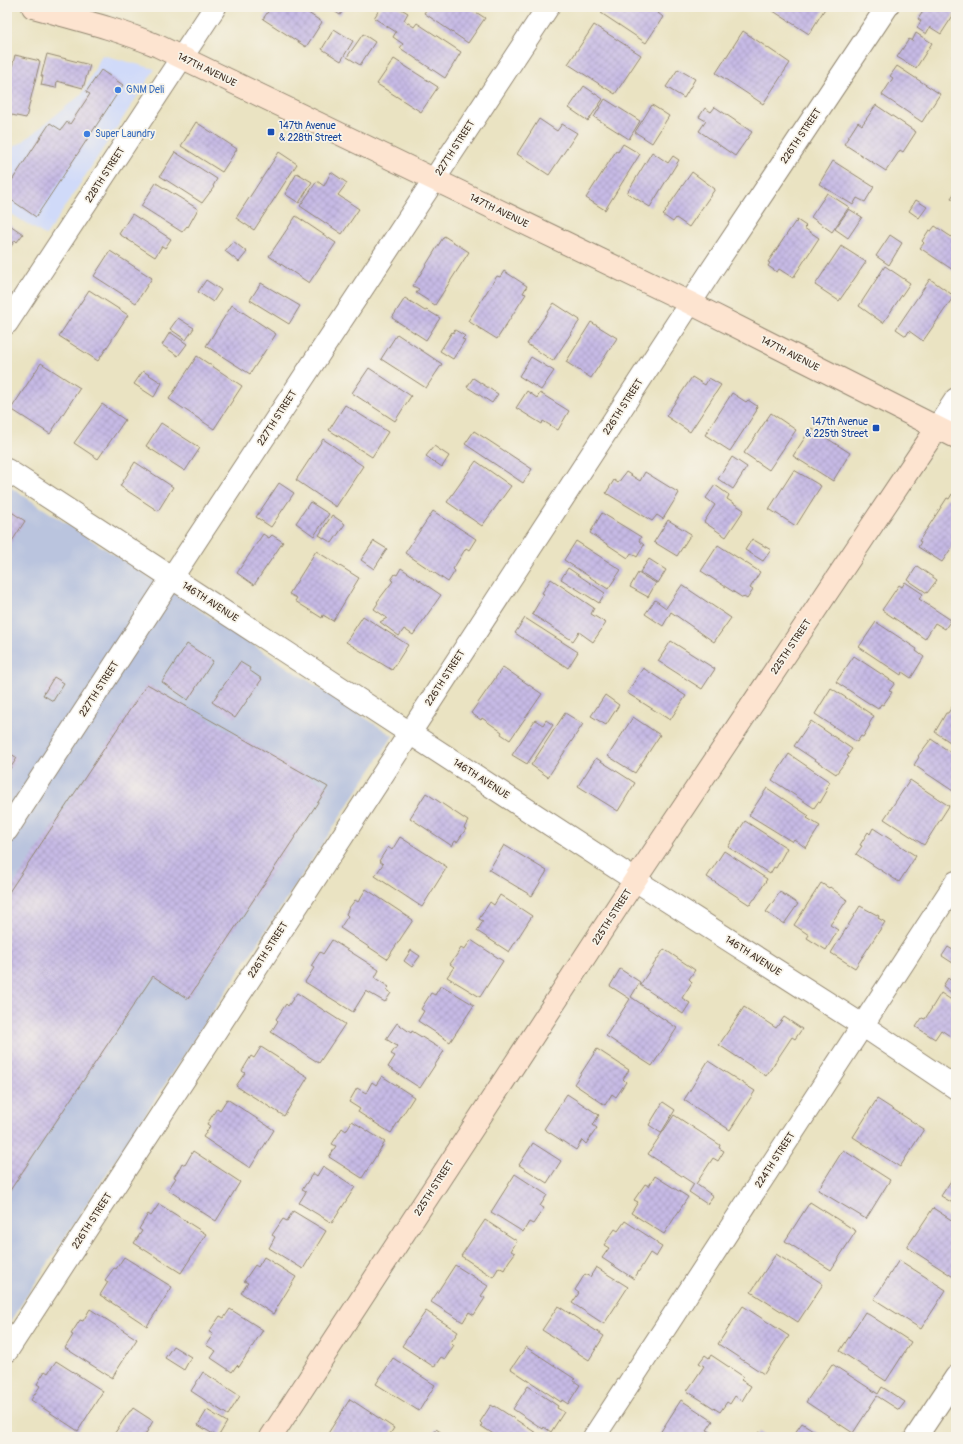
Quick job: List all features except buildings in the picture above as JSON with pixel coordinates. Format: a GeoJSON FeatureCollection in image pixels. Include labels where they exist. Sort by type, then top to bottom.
{"type":"FeatureCollection","features":[{"type":"Feature","properties":{"kind":"street","name":"147TH AVENUE"},"geometry":{"type":"LineString","coordinates":[[33,7],[132,35],[435,179],[690,303],[946,433]]}},
{"type":"Feature","properties":{"kind":"street","name":"228TH STREET"},"geometry":{"type":"LineString","coordinates":[[7,323],[215,7]]}},
{"type":"Feature","properties":{"kind":"street","name":"227TH STREET"},"geometry":{"type":"LineString","coordinates":[[7,830],[171,578],[548,7]]}},
{"type":"Feature","properties":{"kind":"street","name":"226TH STREET"},"geometry":{"type":"LineString","coordinates":[[7,1351],[690,303],[887,7]]}},
{"type":"Feature","properties":{"kind":"street","name":"225TH STREET"},"geometry":{"type":"LineString","coordinates":[[271,1437],[635,880],[946,433],[956,399]]}},
{"type":"Feature","properties":{"kind":"street","name":"146TH AVENUE"},"geometry":{"type":"LineString","coordinates":[[7,470],[635,880],[862,1025],[956,1088]]}},
{"type":"Feature","properties":{"kind":"street","name":"224TH STREET"},"geometry":{"type":"LineString","coordinates":[[594,1437],[956,882]]}},
{"type":"Feature","properties":{"kind":"street"},"geometry":{"type":"LineString","coordinates":[[916,1437],[956,1377]]}},
{"type":"Feature","properties":{"kind":"shaded area"},"geometry":{"type":"Polygon","coordinates":[[[102,55],[155,69],[46,236],[7,211],[7,150],[21,143],[82,94],[102,55]]]}},
{"type":"Feature","properties":{"kind":"shaded area"},"geometry":{"type":"Polygon","coordinates":[[[7,485],[393,736],[7,1326],[7,485]]]}},
{"type":"Feature","properties":{"kind":"place","name":"GNM Deli"},"geometry":{"type":"Point","coordinates":[118,90]}},
{"type":"Feature","properties":{"kind":"place","name":"147th Avenue & 228th Street"},"geometry":{"type":"Point","coordinates":[271,132]}},
{"type":"Feature","properties":{"kind":"place","name":"Super Laundry"},"geometry":{"type":"Point","coordinates":[87,134]}},
{"type":"Feature","properties":{"kind":"place","name":"147th Avenue & 225th Street"},"geometry":{"type":"Point","coordinates":[876,428]}}]}
